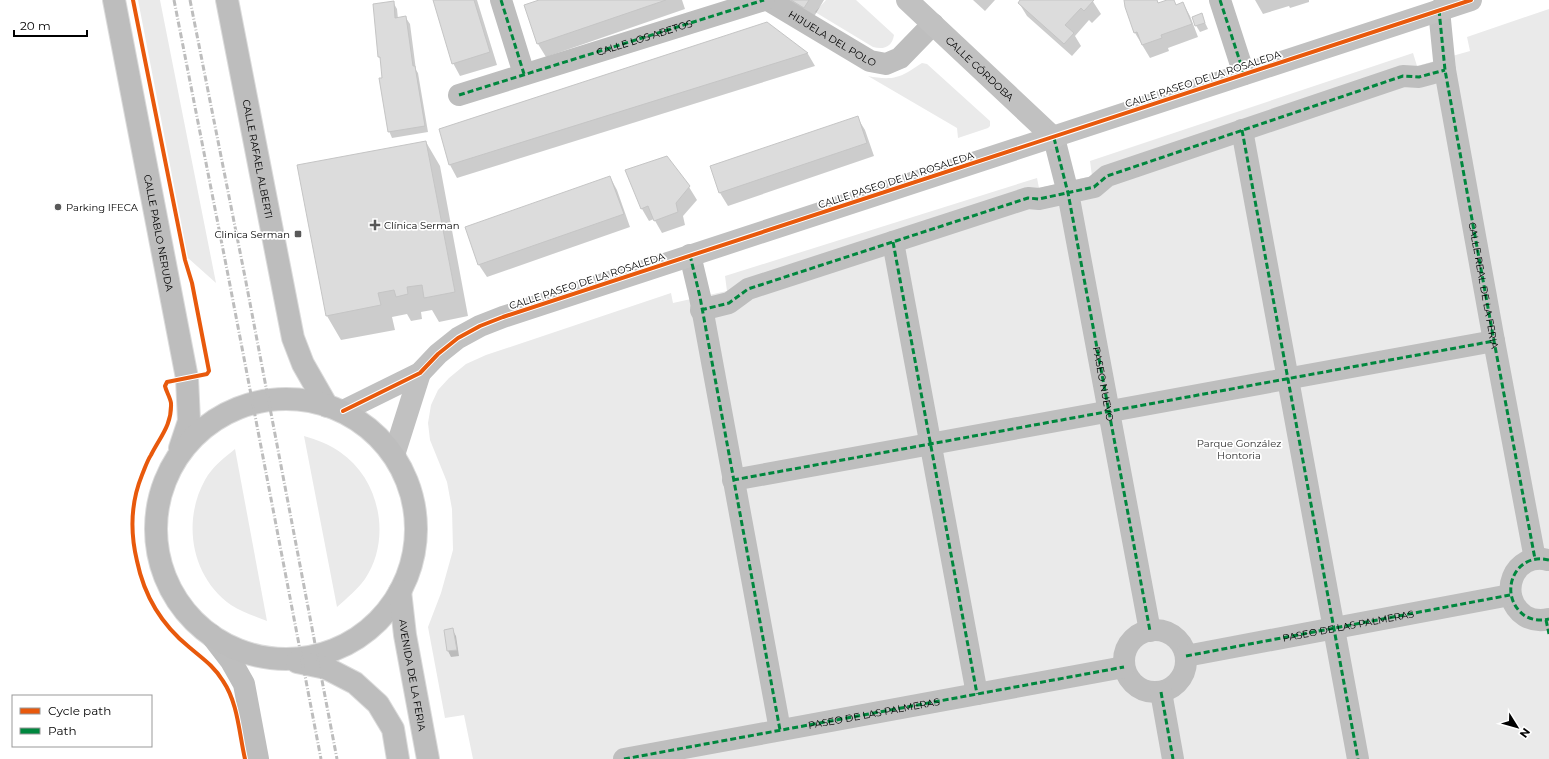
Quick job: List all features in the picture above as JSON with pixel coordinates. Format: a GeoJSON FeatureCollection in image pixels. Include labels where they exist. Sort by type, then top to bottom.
{"type":"FeatureCollection","features":[{"type":"Feature","properties":{"kind":"main road","name":"CALLE PABLO NERUDA"},"geometry":{"type":"LineString","coordinates":[[114,0],[189,389],[189,420],[173,465]]}},
{"type":"Feature","properties":{"kind":"main road","name":"CALLE RAFAEL ALBERTI"},"geometry":{"type":"LineString","coordinates":[[227,0],[293,338],[303,364],[335,408]]}},
{"type":"Feature","properties":{"kind":"main road"},"geometry":{"type":"LineString","coordinates":[[286,659],[320,654],[352,641],[380,619],[400,591],[413,557],[416,522],[410,487],[394,455],[370,429],[335,408],[313,401],[272,399],[233,410],[198,433],[173,465],[162,490],[156,516],[157,544],[161,565],[174,596],[190,617],[211,635],[246,653],[286,659],[326,668],[355,684],[378,704],[393,729],[398,759]]}},
{"type":"Feature","properties":{"kind":"main road","name":"AVENIDA DE LA FERIA"},"geometry":{"type":"LineString","coordinates":[[400,591],[405,635],[428,759]]}},
{"type":"Feature","properties":{"kind":"street"},"geometry":{"type":"LineString","coordinates":[[501,0],[524,74]]}},
{"type":"Feature","properties":{"kind":"street","name":"CALLE LOS ABETOS"},"geometry":{"type":"LineString","coordinates":[[459,95],[764,0]]}},
{"type":"Feature","properties":{"kind":"street","name":"HIJUELA DEL POLO"},"geometry":{"type":"LineString","coordinates":[[768,0],[870,61],[886,64],[900,58],[933,24]]}},
{"type":"Feature","properties":{"kind":"street","name":"CALLE CÓRDOBA"},"geometry":{"type":"LineString","coordinates":[[907,0],[1054,138]]}},
{"type":"Feature","properties":{"kind":"street"},"geometry":{"type":"LineString","coordinates":[[1220,0],[1244,74]]}},
{"type":"Feature","properties":{"kind":"street","name":"CALLE PASEO DE LA ROSALEDA"},"geometry":{"type":"LineString","coordinates":[[335,408],[420,373],[438,354],[453,342],[480,326],[690,255],[1054,138],[1471,0]]}},
{"type":"Feature","properties":{"kind":"street","name":"CALLE REAL DE LA FERIA"},"geometry":{"type":"LineString","coordinates":[[1439,10],[1445,70],[1494,341],[1542,560]]}},
{"type":"Feature","properties":{"kind":"street"},"geometry":{"type":"LineString","coordinates":[[701,310],[729,303],[748,289],[1028,198],[1039,199],[1094,187],[1107,176],[1403,76],[1418,78],[1445,70]]}},
{"type":"Feature","properties":{"kind":"street"},"geometry":{"type":"LineString","coordinates":[[1242,130],[1358,759]]}},
{"type":"Feature","properties":{"kind":"street","name":"PASEO NUEVO"},"geometry":{"type":"LineString","coordinates":[[1054,138],[1068,193],[1150,631]]}},
{"type":"Feature","properties":{"kind":"street"},"geometry":{"type":"LineString","coordinates":[[893,242],[977,694]]}},
{"type":"Feature","properties":{"kind":"street"},"geometry":{"type":"LineString","coordinates":[[690,255],[780,730]]}},
{"type":"Feature","properties":{"kind":"street"},"geometry":{"type":"LineString","coordinates":[[733,480],[1494,341]]}},
{"type":"Feature","properties":{"kind":"street","name":"CALLE PASEO DE LA ROSALEDA"},"geometry":{"type":"LineString","coordinates":[[394,455],[420,373]]}},
{"type":"Feature","properties":{"kind":"street"},"geometry":{"type":"LineString","coordinates":[[1542,560],[1526,562],[1518,568],[1511,581],[1510,595],[1519,612],[1527,617],[1548,624]]}},
{"type":"Feature","properties":{"kind":"street","name":"PASEO DE LAS PALMERAS"},"geometry":{"type":"LineString","coordinates":[[1186,656],[1510,595]]}},
{"type":"Feature","properties":{"kind":"street"},"geometry":{"type":"LineString","coordinates":[[1150,631],[1159,631],[1172,636],[1182,646],[1186,656],[1186,665],[1180,679],[1170,689],[1160,692],[1142,690],[1134,684],[1124,667],[1124,657],[1130,644],[1140,634],[1150,631]]}},
{"type":"Feature","properties":{"kind":"street"},"geometry":{"type":"LineString","coordinates":[[211,635],[231,661],[244,684],[258,759]]}},
{"type":"Feature","properties":{"kind":"street","name":"PASEO DE LAS PALMERAS"},"geometry":{"type":"LineString","coordinates":[[624,759],[1124,667]]}},
{"type":"Feature","properties":{"kind":"street"},"geometry":{"type":"LineString","coordinates":[[1160,692],[1173,759]]}},
{"type":"Feature","properties":{"kind":"green space"},"geometry":{"type":"Polygon","coordinates":[[[138,0],[160,0],[216,283],[188,258],[138,0]]]}},
{"type":"Feature","properties":{"kind":"green space"},"geometry":{"type":"Polygon","coordinates":[[[826,0],[856,0],[894,35],[893,39],[887,47],[873,47],[815,12],[826,0]]]}},
{"type":"Feature","properties":{"kind":"green space","name":"Parque González Hontoria"},"geometry":{"type":"Polygon","coordinates":[[[1549,9],[1549,759],[473,759],[464,715],[445,718],[428,627],[441,593],[453,550],[452,509],[447,482],[430,440],[428,423],[431,405],[438,390],[449,378],[466,364],[486,355],[671,293],[673,303],[727,291],[725,276],[1037,178],[1039,188],[1092,176],[1090,161],[1413,53],[1417,66],[1470,51],[1467,37],[1549,9]]]}},
{"type":"Feature","properties":{"kind":"green space"},"geometry":{"type":"Polygon","coordinates":[[[922,63],[927,64],[990,121],[990,126],[958,138],[957,128],[868,76],[893,78],[903,75],[922,63]]]}},
{"type":"Feature","properties":{"kind":"green space"},"geometry":{"type":"Polygon","coordinates":[[[304,436],[332,447],[354,464],[365,478],[373,494],[378,511],[380,528],[378,546],[373,563],[362,583],[337,607],[304,436]]]}},
{"type":"Feature","properties":{"kind":"green space"},"geometry":{"type":"Polygon","coordinates":[[[235,449],[267,621],[248,614],[231,605],[217,593],[199,564],[194,547],[194,513],[198,496],[211,471],[235,449]]]}},
{"type":"Feature","properties":{"kind":"building"},"geometry":{"type":"Polygon","coordinates":[[[433,0],[474,0],[490,52],[452,64],[433,0]]]}},
{"type":"Feature","properties":{"kind":"building"},"geometry":{"type":"Polygon","coordinates":[[[539,0],[666,0],[537,44],[524,5],[539,0]]]}},
{"type":"Feature","properties":{"kind":"building"},"geometry":{"type":"Polygon","coordinates":[[[791,0],[809,0],[804,8],[791,0]]]}},
{"type":"Feature","properties":{"kind":"building"},"geometry":{"type":"Polygon","coordinates":[[[1020,0],[1094,0],[1084,11],[1081,8],[1065,25],[1074,33],[1064,44],[1018,3],[1020,0]]]}},
{"type":"Feature","properties":{"kind":"building"},"geometry":{"type":"Polygon","coordinates":[[[1124,0],[1157,0],[1158,3],[1167,0],[1174,0],[1176,5],[1183,2],[1192,24],[1161,35],[1162,38],[1142,45],[1137,32],[1134,33],[1124,0]]]}},
{"type":"Feature","properties":{"kind":"building"},"geometry":{"type":"Polygon","coordinates":[[[394,1],[395,18],[406,16],[413,66],[415,66],[425,126],[388,132],[379,78],[382,78],[380,57],[378,57],[373,4],[394,1]]]}},
{"type":"Feature","properties":{"kind":"building"},"geometry":{"type":"Polygon","coordinates":[[[1202,13],[1205,23],[1195,26],[1192,17],[1202,13]]]}},
{"type":"Feature","properties":{"kind":"building"},"geometry":{"type":"Polygon","coordinates":[[[767,22],[808,53],[449,165],[439,129],[767,22]]]}},
{"type":"Feature","properties":{"kind":"building"},"geometry":{"type":"Polygon","coordinates":[[[858,116],[867,143],[719,193],[710,166],[858,116]]]}},
{"type":"Feature","properties":{"kind":"building","name":"Clínica Serman"},"geometry":{"type":"Polygon","coordinates":[[[426,141],[455,292],[424,298],[422,285],[407,287],[408,294],[396,297],[394,290],[378,293],[381,305],[326,316],[297,165],[426,141]]]}},
{"type":"Feature","properties":{"kind":"building"},"geometry":{"type":"Polygon","coordinates":[[[667,156],[690,186],[676,203],[678,212],[654,221],[648,206],[641,209],[625,170],[667,156]]]}},
{"type":"Feature","properties":{"kind":"building"},"geometry":{"type":"Polygon","coordinates":[[[610,176],[624,214],[478,265],[465,227],[610,176]]]}},
{"type":"Feature","properties":{"kind":"building"},"geometry":{"type":"Polygon","coordinates":[[[453,628],[457,650],[447,651],[444,630],[453,628]]]}},
{"type":"Feature","properties":{"kind":"railway"},"geometry":{"type":"LineString","coordinates":[[174,0],[321,759]]}},
{"type":"Feature","properties":{"kind":"railway"},"geometry":{"type":"LineString","coordinates":[[190,0],[245,277],[337,759]]}},
{"type":"Feature","properties":{"kind":"marked path"},"geometry":{"type":"LineString","coordinates":[[501,0],[524,74]]}},
{"type":"Feature","properties":{"kind":"marked path"},"geometry":{"type":"LineString","coordinates":[[459,95],[764,0]]}},
{"type":"Feature","properties":{"kind":"marked path"},"geometry":{"type":"LineString","coordinates":[[1220,0],[1244,74]]}},
{"type":"Feature","properties":{"kind":"marked path"},"geometry":{"type":"LineString","coordinates":[[1439,10],[1445,70],[1535,559]]}},
{"type":"Feature","properties":{"kind":"marked path"},"geometry":{"type":"LineString","coordinates":[[701,310],[729,303],[748,289],[1028,198],[1039,199],[1094,187],[1107,176],[1403,76],[1419,77],[1445,70]]}},
{"type":"Feature","properties":{"kind":"marked path"},"geometry":{"type":"LineString","coordinates":[[1242,130],[1358,759]]}},
{"type":"Feature","properties":{"kind":"marked path"},"geometry":{"type":"LineString","coordinates":[[1054,138],[1068,193],[1150,631]]}},
{"type":"Feature","properties":{"kind":"marked path"},"geometry":{"type":"LineString","coordinates":[[893,242],[977,694]]}},
{"type":"Feature","properties":{"kind":"marked path"},"geometry":{"type":"LineString","coordinates":[[690,255],[700,297],[780,730]]}},
{"type":"Feature","properties":{"kind":"marked path"},"geometry":{"type":"LineString","coordinates":[[733,480],[1494,341]]}},
{"type":"Feature","properties":{"kind":"marked path"},"geometry":{"type":"LineString","coordinates":[[1549,560],[1537,559],[1527,562],[1519,568],[1513,577],[1511,587],[1512,597],[1516,607],[1525,616],[1537,620],[1549,619]]}},
{"type":"Feature","properties":{"kind":"marked path"},"geometry":{"type":"LineString","coordinates":[[1186,656],[1510,595]]}},
{"type":"Feature","properties":{"kind":"marked path"},"geometry":{"type":"LineString","coordinates":[[1546,620],[1549,634]]}},
{"type":"Feature","properties":{"kind":"marked path"},"geometry":{"type":"LineString","coordinates":[[624,759],[1124,667]]}},
{"type":"Feature","properties":{"kind":"marked path"},"geometry":{"type":"LineString","coordinates":[[1161,692],[1173,759]]}},
{"type":"Feature","properties":{"kind":"cycle path"},"geometry":{"type":"LineString","coordinates":[[133,0],[185,260],[192,283],[209,371],[207,374],[167,382],[165,386],[171,403],[170,418],[147,462],[138,485],[134,506],[133,539],[140,574],[149,597],[170,629],[212,667],[228,690],[235,708],[245,759]]}},
{"type":"Feature","properties":{"kind":"cycle path"},"geometry":{"type":"LineString","coordinates":[[343,411],[420,373],[438,354],[458,338],[480,326],[503,317],[1471,0]]}},
{"type":"Feature","properties":{"kind":"place","name":"Parking IFECA"},"geometry":{"type":"Point","coordinates":[58,207]}},
{"type":"Feature","properties":{"kind":"place","name":"Clínica Serman"},"geometry":{"type":"Point","coordinates":[375,225]}},
{"type":"Feature","properties":{"kind":"place","name":"Clinica Serman"},"geometry":{"type":"Point","coordinates":[298,234]}}]}
